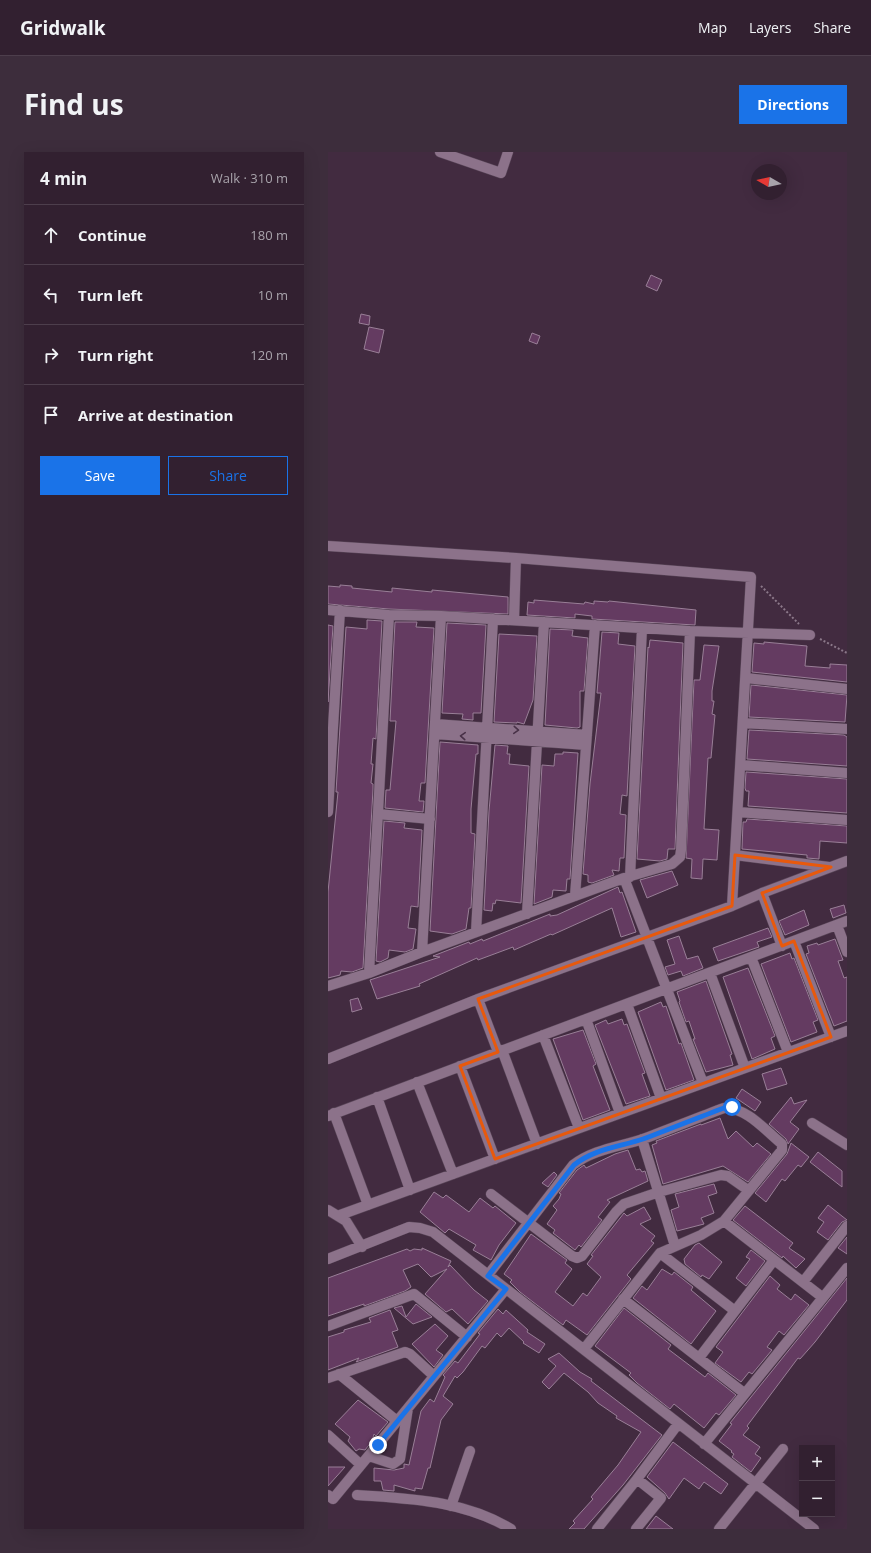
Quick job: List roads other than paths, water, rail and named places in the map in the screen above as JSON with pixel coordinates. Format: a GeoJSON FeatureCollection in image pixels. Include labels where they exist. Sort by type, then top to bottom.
{"type":"FeatureCollection","features":[{"type":"Feature","properties":{"kind":"street"},"geometry":{"type":"LineString","coordinates":[[440,152],[501,173],[508,152]]}},
{"type":"Feature","properties":{"kind":"street"},"geometry":{"type":"LineString","coordinates":[[328,546],[516,558],[751,577],[749,633],[732,906]]}},
{"type":"Feature","properties":{"kind":"street"},"geometry":{"type":"LineString","coordinates":[[514,620],[516,558]]}},
{"type":"Feature","properties":{"kind":"street"},"geometry":{"type":"LineString","coordinates":[[328,610],[389,615],[441,616],[690,631],[810,635]]}},
{"type":"Feature","properties":{"kind":"street"},"geometry":{"type":"LineString","coordinates":[[328,805],[340,610]]}},
{"type":"Feature","properties":{"kind":"street"},"geometry":{"type":"LineString","coordinates":[[369,973],[389,615]]}},
{"type":"Feature","properties":{"kind":"street"},"geometry":{"type":"LineString","coordinates":[[422,952],[441,616]]}},
{"type":"Feature","properties":{"kind":"street"},"geometry":{"type":"LineString","coordinates":[[476,932],[493,619]]}},
{"type":"Feature","properties":{"kind":"street"},"geometry":{"type":"LineString","coordinates":[[527,914],[544,622]]}},
{"type":"Feature","properties":{"kind":"street"},"geometry":{"type":"LineString","coordinates":[[575,896],[595,625]]}},
{"type":"Feature","properties":{"kind":"street"},"geometry":{"type":"LineString","coordinates":[[642,628],[627,878],[646,936],[702,1084]]}},
{"type":"Feature","properties":{"kind":"street"},"geometry":{"type":"LineString","coordinates":[[328,986],[369,973],[575,896],[672,864],[680,857],[690,631]]}},
{"type":"Feature","properties":{"kind":"street"},"geometry":{"type":"LineString","coordinates":[[746,678],[847,689]]}},
{"type":"Feature","properties":{"kind":"street"},"geometry":{"type":"LineString","coordinates":[[743,723],[847,729]]}},
{"type":"Feature","properties":{"kind":"street"},"geometry":{"type":"LineString","coordinates":[[435,724],[487,733],[586,740]]}},
{"type":"Feature","properties":{"kind":"street"},"geometry":{"type":"LineString","coordinates":[[435,734],[487,733]]}},
{"type":"Feature","properties":{"kind":"street"},"geometry":{"type":"LineString","coordinates":[[741,765],[847,774]]}},
{"type":"Feature","properties":{"kind":"street"},"geometry":{"type":"LineString","coordinates":[[738,812],[847,820]]}},
{"type":"Feature","properties":{"kind":"street"},"geometry":{"type":"LineString","coordinates":[[378,814],[430,819]]}},
{"type":"Feature","properties":{"kind":"street"},"geometry":{"type":"LineString","coordinates":[[735,855],[831,867]]}},
{"type":"Feature","properties":{"kind":"street"},"geometry":{"type":"LineString","coordinates":[[328,1059],[478,999],[646,936],[732,906],[847,861]]}},
{"type":"Feature","properties":{"kind":"street"},"geometry":{"type":"LineString","coordinates":[[762,893],[782,946]]}},
{"type":"Feature","properties":{"kind":"street"},"geometry":{"type":"LineString","coordinates":[[368,1205],[331,1114],[847,922]]}},
{"type":"Feature","properties":{"kind":"street"},"geometry":{"type":"LineString","coordinates":[[837,925],[847,952]]}},
{"type":"Feature","properties":{"kind":"street"},"geometry":{"type":"LineString","coordinates":[[794,941],[831,1037]]}},
{"type":"Feature","properties":{"kind":"street"},"geometry":{"type":"LineString","coordinates":[[751,957],[788,1052]]}},
{"type":"Feature","properties":{"kind":"street"},"geometry":{"type":"LineString","coordinates":[[710,973],[745,1068]]}},
{"type":"Feature","properties":{"kind":"street"},"geometry":{"type":"LineString","coordinates":[[478,999],[536,1144]]}},
{"type":"Feature","properties":{"kind":"street"},"geometry":{"type":"LineString","coordinates":[[626,1004],[661,1098]]}},
{"type":"Feature","properties":{"kind":"street"},"geometry":{"type":"LineString","coordinates":[[586,1019],[620,1114]]}},
{"type":"Feature","properties":{"kind":"street"},"geometry":{"type":"LineString","coordinates":[[340,1215],[847,1031]]}},
{"type":"Feature","properties":{"kind":"street"},"geometry":{"type":"LineString","coordinates":[[543,1035],[579,1128]]}},
{"type":"Feature","properties":{"kind":"street"},"geometry":{"type":"LineString","coordinates":[[460,1066],[495,1159]]}},
{"type":"Feature","properties":{"kind":"street"},"geometry":{"type":"LineString","coordinates":[[417,1082],[453,1174]]}},
{"type":"Feature","properties":{"kind":"street"},"geometry":{"type":"LineString","coordinates":[[377,1097],[410,1190]]}},
{"type":"Feature","properties":{"kind":"street"},"geometry":{"type":"LineString","coordinates":[[488,1276],[574,1165],[582,1158],[594,1153],[642,1140],[724,1108],[732,1107],[741,1110],[782,1144],[782,1148],[724,1221],[701,1235],[660,1253],[584,1349]]}},
{"type":"Feature","properties":{"kind":"street"},"geometry":{"type":"LineString","coordinates":[[812,1123],[847,1145]]}},
{"type":"Feature","properties":{"kind":"street"},"geometry":{"type":"LineString","coordinates":[[642,1140],[675,1246]]}},
{"type":"Feature","properties":{"kind":"street"},"geometry":{"type":"LineString","coordinates":[[491,1194],[572,1256],[577,1258],[582,1256],[624,1204],[659,1192],[721,1175],[728,1176],[748,1190]]}},
{"type":"Feature","properties":{"kind":"street"},"geometry":{"type":"LineString","coordinates":[[328,1210],[340,1215],[350,1226],[362,1247]]}},
{"type":"Feature","properties":{"kind":"street"},"geometry":{"type":"LineString","coordinates":[[724,1221],[822,1297]]}},
{"type":"Feature","properties":{"kind":"street"},"geometry":{"type":"LineString","coordinates":[[803,1282],[847,1226]]}},
{"type":"Feature","properties":{"kind":"street"},"geometry":{"type":"LineString","coordinates":[[328,1259],[362,1247],[409,1227],[420,1228],[433,1232],[814,1529]]}},
{"type":"Feature","properties":{"kind":"street"},"geometry":{"type":"LineString","coordinates":[[660,1253],[735,1311]]}},
{"type":"Feature","properties":{"kind":"street"},"geometry":{"type":"LineString","coordinates":[[699,1358],[774,1260]]}},
{"type":"Feature","properties":{"kind":"street"},"geometry":{"type":"LineString","coordinates":[[704,1444],[847,1268]]}},
{"type":"Feature","properties":{"kind":"street"},"geometry":{"type":"LineString","coordinates":[[328,1495],[333,1499],[506,1289]]}},
{"type":"Feature","properties":{"kind":"street"},"geometry":{"type":"LineString","coordinates":[[328,1326],[414,1294],[467,1337]]}},
{"type":"Feature","properties":{"kind":"street"},"geometry":{"type":"LineString","coordinates":[[623,1299],[744,1393]]}},
{"type":"Feature","properties":{"kind":"street"},"geometry":{"type":"LineString","coordinates":[[328,1378],[405,1352],[410,1354],[434,1376]]}},
{"type":"Feature","properties":{"kind":"street"},"geometry":{"type":"LineString","coordinates":[[339,1374],[398,1421]]}},
{"type":"Feature","properties":{"kind":"street"},"geometry":{"type":"LineString","coordinates":[[369,1456],[393,1464],[400,1459],[408,1408]]}},
{"type":"Feature","properties":{"kind":"street"},"geometry":{"type":"LineString","coordinates":[[597,1529],[678,1424]]}},
{"type":"Feature","properties":{"kind":"street"},"geometry":{"type":"LineString","coordinates":[[328,1435],[362,1465]]}},
{"type":"Feature","properties":{"kind":"street"},"geometry":{"type":"LineString","coordinates":[[719,1529],[783,1449]]}},
{"type":"Feature","properties":{"kind":"street"},"geometry":{"type":"LineString","coordinates":[[451,1506],[470,1451]]}},
{"type":"Feature","properties":{"kind":"street"},"geometry":{"type":"LineString","coordinates":[[636,1529],[660,1498],[637,1479]]}},
{"type":"Feature","properties":{"kind":"street"},"geometry":{"type":"LineString","coordinates":[[357,1495],[430,1501],[469,1510],[511,1529]]}}]}
